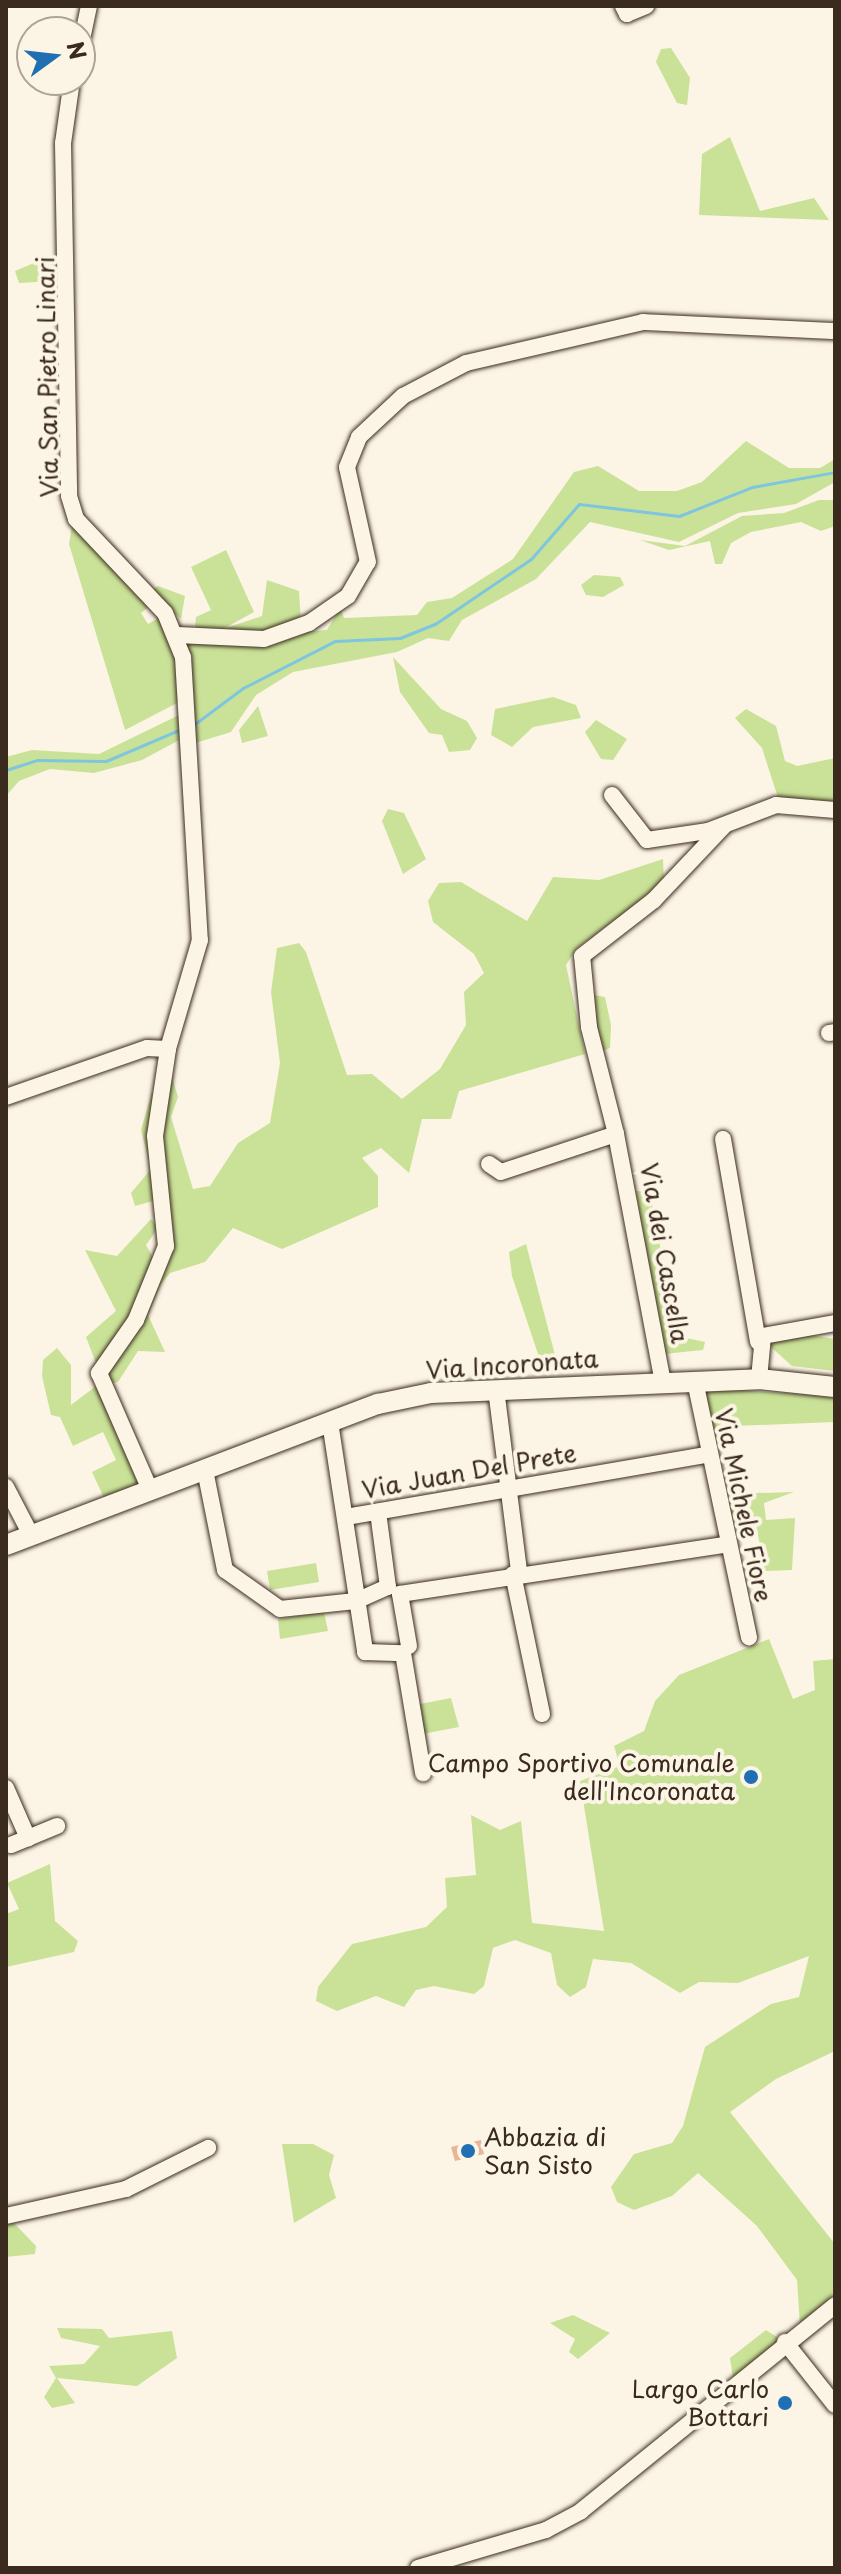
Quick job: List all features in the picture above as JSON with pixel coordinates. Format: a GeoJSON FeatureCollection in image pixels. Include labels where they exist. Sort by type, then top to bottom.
{"type":"FeatureCollection","features":[{"type":"Feature","properties":{"kind":"main road","name":"Via Incoronata"},"geometry":{"type":"LineString","coordinates":[[6,1545],[330,1422],[431,1393],[759,1379],[835,1387]]}},
{"type":"Feature","properties":{"kind":"street"},"geometry":{"type":"LineString","coordinates":[[623,6],[627,14],[646,6]]}},
{"type":"Feature","properties":{"kind":"street","name":"Via San Pietro Linari"},"geometry":{"type":"LineString","coordinates":[[70,96],[63,143],[69,496],[76,519],[165,613],[177,635]]}},
{"type":"Feature","properties":{"kind":"street"},"geometry":{"type":"LineString","coordinates":[[150,1490],[98,1384],[136,1320],[166,1246],[155,1136],[168,1049],[200,940],[177,635],[264,639],[309,623],[348,596],[368,562],[347,467],[359,437],[403,396],[466,363],[643,322],[835,331]]}},
{"type":"Feature","properties":{"kind":"street"},"geometry":{"type":"LineString","coordinates":[[612,795],[647,840],[724,826],[776,805],[835,810]]}},
{"type":"Feature","properties":{"kind":"street","name":"Via dei Cascella"},"geometry":{"type":"LineString","coordinates":[[663,1382],[616,1134],[589,1027],[582,956],[654,900],[724,826]]}},
{"type":"Feature","properties":{"kind":"street"},"geometry":{"type":"LineString","coordinates":[[6,1097],[147,1048],[168,1049]]}},
{"type":"Feature","properties":{"kind":"street"},"geometry":{"type":"LineString","coordinates":[[489,1164],[501,1172],[616,1134]]}},
{"type":"Feature","properties":{"kind":"street"},"geometry":{"type":"LineString","coordinates":[[723,1139],[758,1342],[759,1379]]}},
{"type":"Feature","properties":{"kind":"street"},"geometry":{"type":"LineString","coordinates":[[758,1342],[770,1332],[835,1323]]}},
{"type":"Feature","properties":{"kind":"street","name":"Via Michele Fiore"},"geometry":{"type":"LineString","coordinates":[[695,1381],[705,1455],[724,1545],[749,1637]]}},
{"type":"Feature","properties":{"kind":"street"},"geometry":{"type":"LineString","coordinates":[[496,1389],[516,1573],[542,1714]]}},
{"type":"Feature","properties":{"kind":"street"},"geometry":{"type":"LineString","coordinates":[[330,1422],[346,1517]]}},
{"type":"Feature","properties":{"kind":"street","name":"Via Juan Del Prete"},"geometry":{"type":"LineString","coordinates":[[423,1773],[403,1653],[365,1652],[346,1517],[705,1455]]}},
{"type":"Feature","properties":{"kind":"street"},"geometry":{"type":"LineString","coordinates":[[205,1470],[228,1574],[280,1609],[356,1601],[388,1587],[378,1512]]}},
{"type":"Feature","properties":{"kind":"street"},"geometry":{"type":"LineString","coordinates":[[6,1487],[31,1535]]}},
{"type":"Feature","properties":{"kind":"street"},"geometry":{"type":"LineString","coordinates":[[409,1646],[400,1594],[516,1573],[724,1545]]}},
{"type":"Feature","properties":{"kind":"street"},"geometry":{"type":"LineString","coordinates":[[6,1788],[28,1838]]}},
{"type":"Feature","properties":{"kind":"street"},"geometry":{"type":"LineString","coordinates":[[11,1845],[57,1826]]}},
{"type":"Feature","properties":{"kind":"street"},"geometry":{"type":"LineString","coordinates":[[6,2216],[126,2189],[208,2148]]}},
{"type":"Feature","properties":{"kind":"street"},"geometry":{"type":"LineString","coordinates":[[418,2568],[546,2530],[581,2511],[785,2342],[835,2305]]}},
{"type":"Feature","properties":{"kind":"street"},"geometry":{"type":"LineString","coordinates":[[785,2342],[835,2405]]}},
{"type":"Feature","properties":{"kind":"green space"},"geometry":{"type":"Polygon","coordinates":[[[671,48],[690,78],[687,105],[677,103],[656,62],[661,49],[671,48]]]}},
{"type":"Feature","properties":{"kind":"green space"},"geometry":{"type":"Polygon","coordinates":[[[730,137],[760,211],[814,198],[829,220],[699,215],[702,154],[730,137]]]}},
{"type":"Feature","properties":{"kind":"green space"},"geometry":{"type":"Polygon","coordinates":[[[62,251],[63,300],[54,281],[19,283],[15,271],[62,251]]]}},
{"type":"Feature","properties":{"kind":"green space"},"geometry":{"type":"Polygon","coordinates":[[[746,441],[789,468],[820,468],[835,459],[835,482],[796,504],[738,513],[679,542],[590,522],[536,579],[462,620],[449,641],[428,638],[397,652],[293,672],[256,695],[231,732],[192,744],[184,641],[327,630],[340,608],[344,618],[417,615],[427,602],[452,598],[513,559],[574,472],[598,466],[639,491],[677,491],[702,482],[746,441]]]}},
{"type":"Feature","properties":{"kind":"green space"},"geometry":{"type":"Polygon","coordinates":[[[819,500],[835,500],[835,526],[821,531],[801,522],[751,532],[731,543],[722,564],[715,564],[710,541],[669,550],[640,540],[685,546],[742,516],[784,513],[819,500]]]}},
{"type":"Feature","properties":{"kind":"green space"},"geometry":{"type":"Polygon","coordinates":[[[72,525],[151,605],[141,613],[148,624],[162,616],[177,648],[181,701],[125,730],[69,544],[72,525]]]}},
{"type":"Feature","properties":{"kind":"green space"},"geometry":{"type":"Polygon","coordinates":[[[226,550],[254,612],[223,629],[262,616],[267,580],[299,591],[301,623],[247,637],[195,627],[196,617],[211,610],[191,567],[226,550]]]}},
{"type":"Feature","properties":{"kind":"green space"},"geometry":{"type":"Polygon","coordinates":[[[594,575],[620,577],[624,585],[603,597],[586,595],[581,585],[594,575]]]}},
{"type":"Feature","properties":{"kind":"green space"},"geometry":{"type":"Polygon","coordinates":[[[158,586],[185,596],[181,619],[151,591],[158,586]]]}},
{"type":"Feature","properties":{"kind":"green space"},"geometry":{"type":"Polygon","coordinates":[[[393,657],[441,709],[467,721],[477,738],[470,750],[449,752],[442,735],[429,733],[400,692],[393,657]]]}},
{"type":"Feature","properties":{"kind":"green space"},"geometry":{"type":"Polygon","coordinates":[[[553,697],[576,705],[581,718],[533,727],[512,747],[491,735],[495,709],[553,697]]]}},
{"type":"Feature","properties":{"kind":"green space"},"geometry":{"type":"Polygon","coordinates":[[[258,706],[268,736],[242,743],[239,730],[258,706]]]}},
{"type":"Feature","properties":{"kind":"green space"},"geometry":{"type":"Polygon","coordinates":[[[746,709],[776,726],[785,761],[797,766],[835,758],[835,807],[779,801],[762,748],[735,718],[746,709]]]}},
{"type":"Feature","properties":{"kind":"green space"},"geometry":{"type":"Polygon","coordinates":[[[181,714],[181,739],[142,760],[94,773],[50,769],[19,781],[6,796],[6,757],[32,750],[99,754],[181,714]]]}},
{"type":"Feature","properties":{"kind":"green space"},"geometry":{"type":"Polygon","coordinates":[[[596,720],[627,739],[613,760],[601,759],[585,732],[596,720]]]}},
{"type":"Feature","properties":{"kind":"green space"},"geometry":{"type":"Polygon","coordinates":[[[388,809],[404,813],[426,859],[403,874],[382,821],[388,809]]]}},
{"type":"Feature","properties":{"kind":"green space"},"geometry":{"type":"Polygon","coordinates":[[[663,859],[664,883],[577,948],[566,965],[585,1054],[459,1091],[451,1119],[422,1119],[409,1173],[381,1148],[362,1158],[378,1176],[378,1207],[282,1249],[233,1228],[205,1262],[170,1273],[161,1284],[148,1315],[165,1352],[138,1351],[118,1382],[106,1384],[107,1365],[167,1248],[157,1136],[170,1070],[178,1097],[171,1117],[193,1189],[210,1186],[238,1143],[270,1123],[280,1063],[271,992],[277,948],[299,943],[306,952],[347,1075],[372,1074],[402,1099],[440,1069],[466,1025],[464,992],[484,973],[474,954],[433,922],[428,901],[439,883],[461,882],[527,921],[553,877],[599,880],[663,859]]]}},
{"type":"Feature","properties":{"kind":"green space"},"geometry":{"type":"Polygon","coordinates":[[[594,995],[605,997],[611,1025],[610,1048],[599,1052],[594,995]]]}},
{"type":"Feature","properties":{"kind":"green space"},"geometry":{"type":"Polygon","coordinates":[[[152,1091],[160,1199],[135,1206],[131,1193],[151,1169],[141,1130],[152,1091]]]}},
{"type":"Feature","properties":{"kind":"green space"},"geometry":{"type":"Polygon","coordinates":[[[636,1191],[650,1192],[677,1336],[705,1342],[703,1350],[664,1354],[636,1191]]]}},
{"type":"Feature","properties":{"kind":"green space"},"geometry":{"type":"Polygon","coordinates":[[[151,1219],[158,1228],[146,1245],[154,1259],[134,1318],[99,1371],[86,1337],[116,1311],[85,1250],[117,1256],[151,1219]]]}},
{"type":"Feature","properties":{"kind":"green space"},"geometry":{"type":"Polygon","coordinates":[[[526,1244],[555,1355],[549,1366],[541,1363],[512,1276],[509,1252],[526,1244]]]}},
{"type":"Feature","properties":{"kind":"green space"},"geometry":{"type":"Polygon","coordinates":[[[810,1335],[835,1339],[835,1371],[792,1366],[762,1339],[810,1335]]]}},
{"type":"Feature","properties":{"kind":"green space"},"geometry":{"type":"Polygon","coordinates":[[[57,1348],[71,1365],[71,1405],[96,1386],[143,1482],[104,1498],[92,1472],[116,1460],[103,1432],[73,1446],[60,1417],[51,1415],[42,1376],[43,1360],[57,1348]]]}},
{"type":"Feature","properties":{"kind":"green space"},"geometry":{"type":"Polygon","coordinates":[[[701,1388],[835,1396],[835,1422],[734,1426],[717,1442],[701,1388]]]}},
{"type":"Feature","properties":{"kind":"green space"},"geometry":{"type":"Polygon","coordinates":[[[794,1492],[764,1503],[766,1520],[795,1518],[792,1570],[765,1571],[755,1520],[731,1521],[725,1494],[794,1492]]]}},
{"type":"Feature","properties":{"kind":"green space"},"geometry":{"type":"Polygon","coordinates":[[[316,1563],[319,1582],[270,1590],[267,1571],[316,1563]]]}},
{"type":"Feature","properties":{"kind":"green space"},"geometry":{"type":"Polygon","coordinates":[[[324,1612],[328,1631],[280,1639],[278,1619],[324,1612]]]}},
{"type":"Feature","properties":{"kind":"green space"},"geometry":{"type":"Polygon","coordinates":[[[769,1639],[793,1699],[815,1690],[813,1661],[835,1659],[835,2051],[776,2079],[730,2112],[835,2244],[835,2299],[800,2325],[797,2280],[757,2226],[698,2173],[672,2196],[634,2210],[617,2202],[611,2187],[634,2154],[672,2143],[683,2126],[705,2047],[771,2004],[799,1997],[809,1956],[738,1983],[699,1982],[680,1993],[631,1963],[593,1959],[586,1987],[570,1997],[557,1985],[551,1953],[515,1940],[493,1948],[484,1986],[474,1994],[434,1986],[416,1990],[404,2007],[376,1996],[337,2011],[316,2001],[318,1987],[352,1944],[426,1927],[447,1907],[445,1878],[476,1875],[471,1815],[500,1830],[521,1821],[532,1923],[604,1931],[580,1781],[620,1766],[614,1746],[644,1731],[655,1701],[679,1675],[769,1639]]]}},
{"type":"Feature","properties":{"kind":"green space"},"geometry":{"type":"Polygon","coordinates":[[[451,1698],[459,1727],[422,1734],[415,1705],[451,1698]]]}},
{"type":"Feature","properties":{"kind":"green space"},"geometry":{"type":"Polygon","coordinates":[[[50,1864],[55,1921],[78,1941],[74,1952],[6,1967],[6,1914],[19,1909],[7,1883],[50,1864]]]}},
{"type":"Feature","properties":{"kind":"green space"},"geometry":{"type":"Polygon","coordinates":[[[282,2144],[313,2144],[334,2155],[329,2175],[336,2198],[294,2223],[282,2144]]]}},
{"type":"Feature","properties":{"kind":"green space"},"geometry":{"type":"Polygon","coordinates":[[[12,2221],[36,2246],[35,2254],[6,2257],[6,2222],[12,2221]]]}},
{"type":"Feature","properties":{"kind":"green space"},"geometry":{"type":"Polygon","coordinates":[[[573,2315],[610,2333],[578,2359],[569,2352],[575,2339],[550,2323],[573,2315]]]}},
{"type":"Feature","properties":{"kind":"green space"},"geometry":{"type":"Polygon","coordinates":[[[57,2328],[102,2329],[109,2338],[172,2331],[177,2358],[137,2386],[57,2378],[75,2403],[52,2408],[44,2397],[56,2378],[49,2366],[84,2364],[100,2346],[61,2338],[57,2328]]]}},
{"type":"Feature","properties":{"kind":"green space"},"geometry":{"type":"Polygon","coordinates":[[[766,2330],[780,2339],[733,2378],[730,2358],[766,2330]]]}},
{"type":"Feature","properties":{"kind":"building","name":"Abbazia di San Sisto"},"geometry":{"type":"Polygon","coordinates":[[[481,2140],[484,2154],[455,2161],[451,2147],[481,2140]]]}},
{"type":"Feature","properties":{"kind":"waterway"},"geometry":{"type":"LineString","coordinates":[[192,726],[243,688],[335,641],[400,638],[435,624],[531,559],[579,504],[679,516],[752,487],[835,472]]}},
{"type":"Feature","properties":{"kind":"waterway"},"geometry":{"type":"LineString","coordinates":[[6,770],[37,760],[106,761],[181,729]]}},
{"type":"Feature","properties":{"kind":"place","name":"Campo Sportivo Comunale dell'Incoronata"},"geometry":{"type":"Point","coordinates":[751,1777]}},
{"type":"Feature","properties":{"kind":"place","name":"Abbazia di San Sisto"},"geometry":{"type":"Point","coordinates":[468,2151]}},
{"type":"Feature","properties":{"kind":"place","name":"Largo Carlo Bottari"},"geometry":{"type":"Point","coordinates":[785,2403]}}]}
